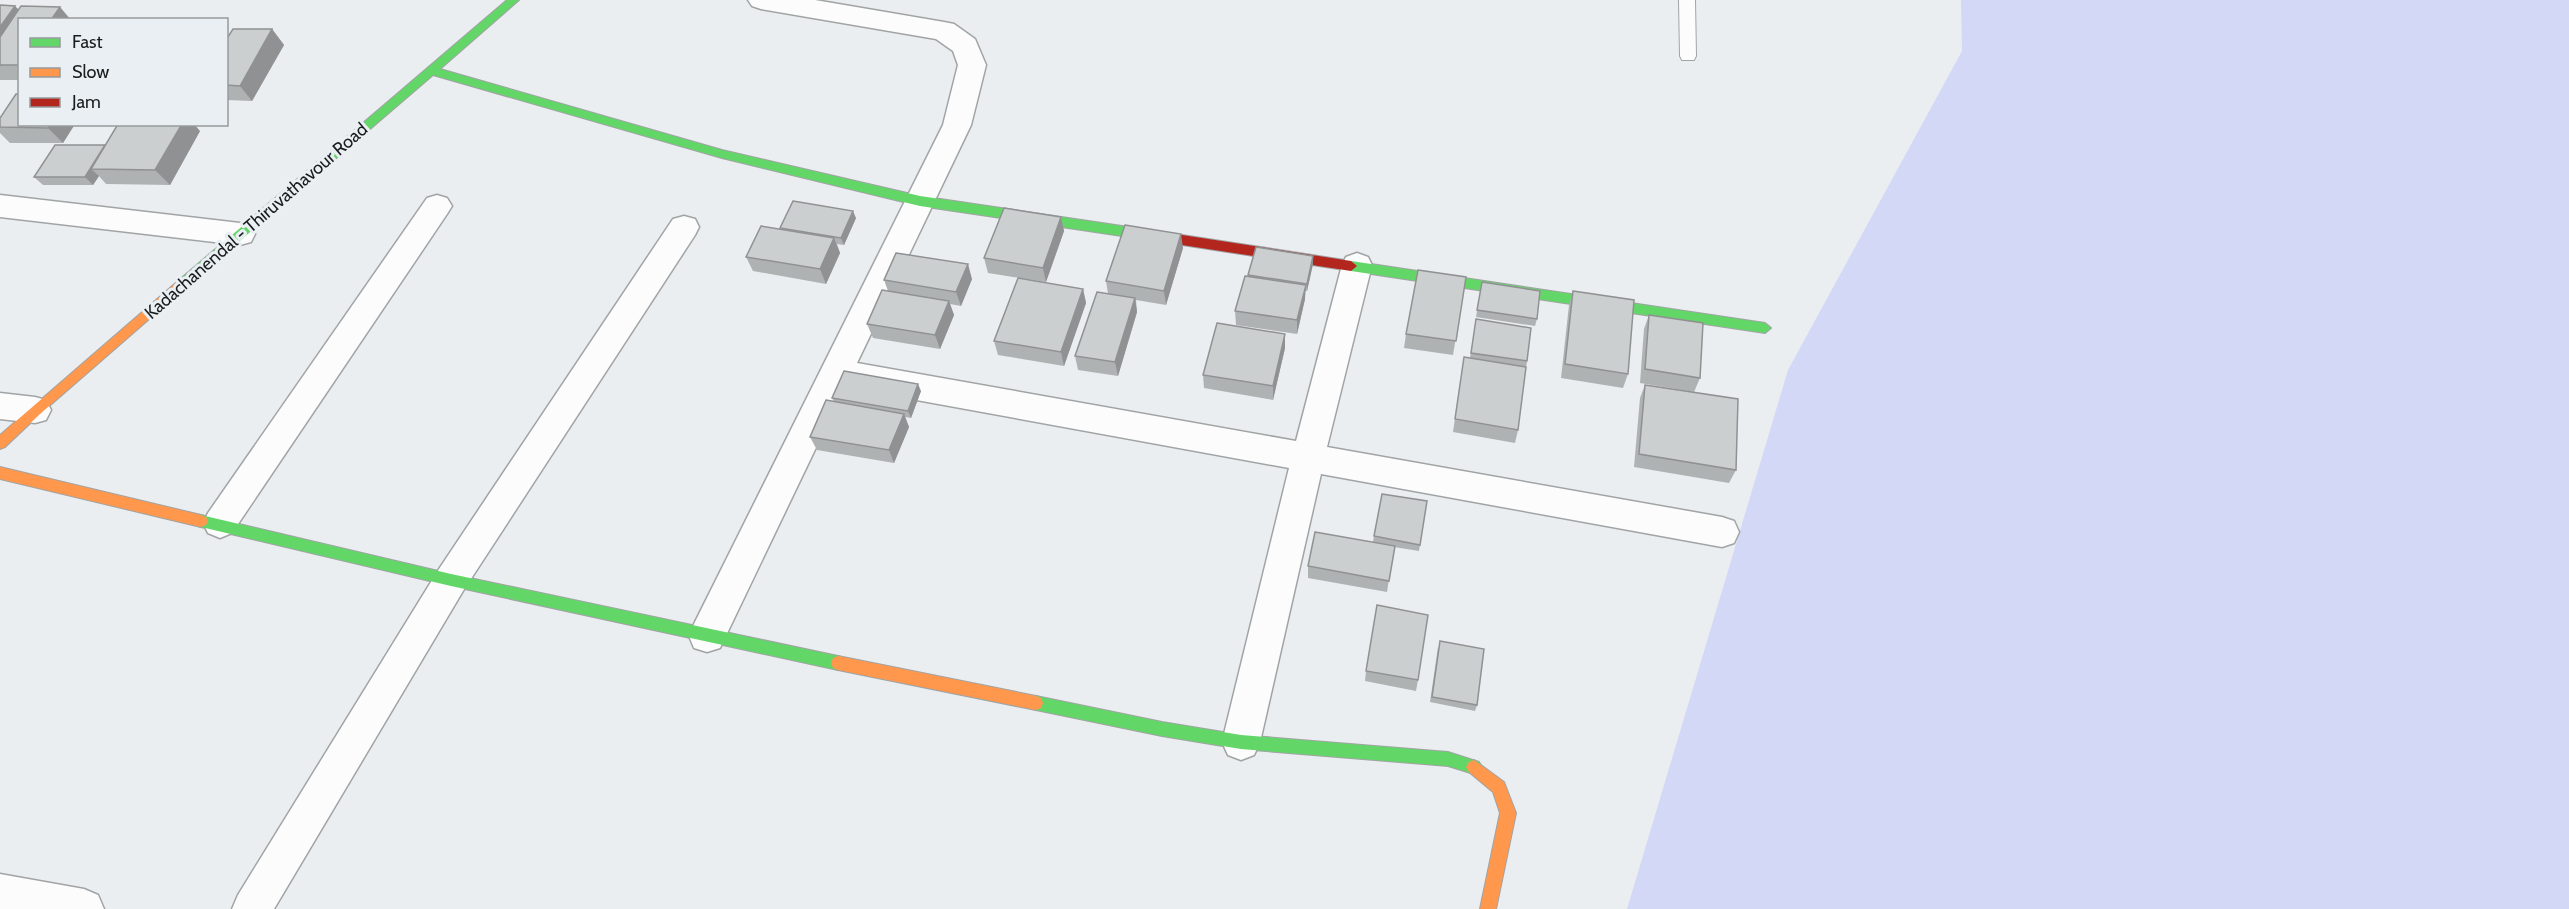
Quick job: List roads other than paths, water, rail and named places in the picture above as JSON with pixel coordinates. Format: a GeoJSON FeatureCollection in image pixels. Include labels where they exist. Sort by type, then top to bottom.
{"type":"FeatureCollection","features":[{"type":"Feature","properties":{"kind":"street","name":"Kadachanendal - Thiruvathavour Road"},"geometry":{"type":"LineString","coordinates":[[0,443],[35,410],[514,0]]}},
{"type":"Feature","properties":{"kind":"street"},"geometry":{"type":"LineString","coordinates":[[707,636],[957,125],[972,65],[965,46],[944,31],[761,0]]}},
{"type":"Feature","properties":{"kind":"street"},"geometry":{"type":"LineString","coordinates":[[432,71],[722,154],[920,201],[1765,328]]}},
{"type":"Feature","properties":{"kind":"street"},"geometry":{"type":"LineString","coordinates":[[0,206],[240,234]]}},
{"type":"Feature","properties":{"kind":"street"},"geometry":{"type":"LineString","coordinates":[[220,523],[437,206]]}},
{"type":"Feature","properties":{"kind":"street"},"geometry":{"type":"LineString","coordinates":[[252,909],[451,580],[684,227]]}},
{"type":"Feature","properties":{"kind":"street"},"geometry":{"type":"LineString","coordinates":[[1241,742],[1308,458],[1357,266]]}},
{"type":"Feature","properties":{"kind":"street"},"geometry":{"type":"LineString","coordinates":[[837,372],[1722,532]]}},
{"type":"Feature","properties":{"kind":"street"},"geometry":{"type":"LineString","coordinates":[[0,406],[35,410]]}},
{"type":"Feature","properties":{"kind":"street"},"geometry":{"type":"LineString","coordinates":[[0,473],[220,523],[451,580],[707,636],[1162,729],[1241,742],[1448,759],[1476,768],[1499,787],[1508,813],[1488,909]]}},
{"type":"Feature","properties":{"kind":"street"},"geometry":{"type":"LineString","coordinates":[[0,894],[84,909]]}},
{"type":"Feature","properties":{"kind":"lane"},"geometry":{"type":"LineString","coordinates":[[1687,0],[1688,56]]}},
{"type":"Feature","properties":{"kind":"water"},"geometry":{"type":"Polygon","coordinates":[[[1961,0],[2569,0],[2569,909],[1627,909],[1788,370],[1962,51],[1961,0]]]}}]}
